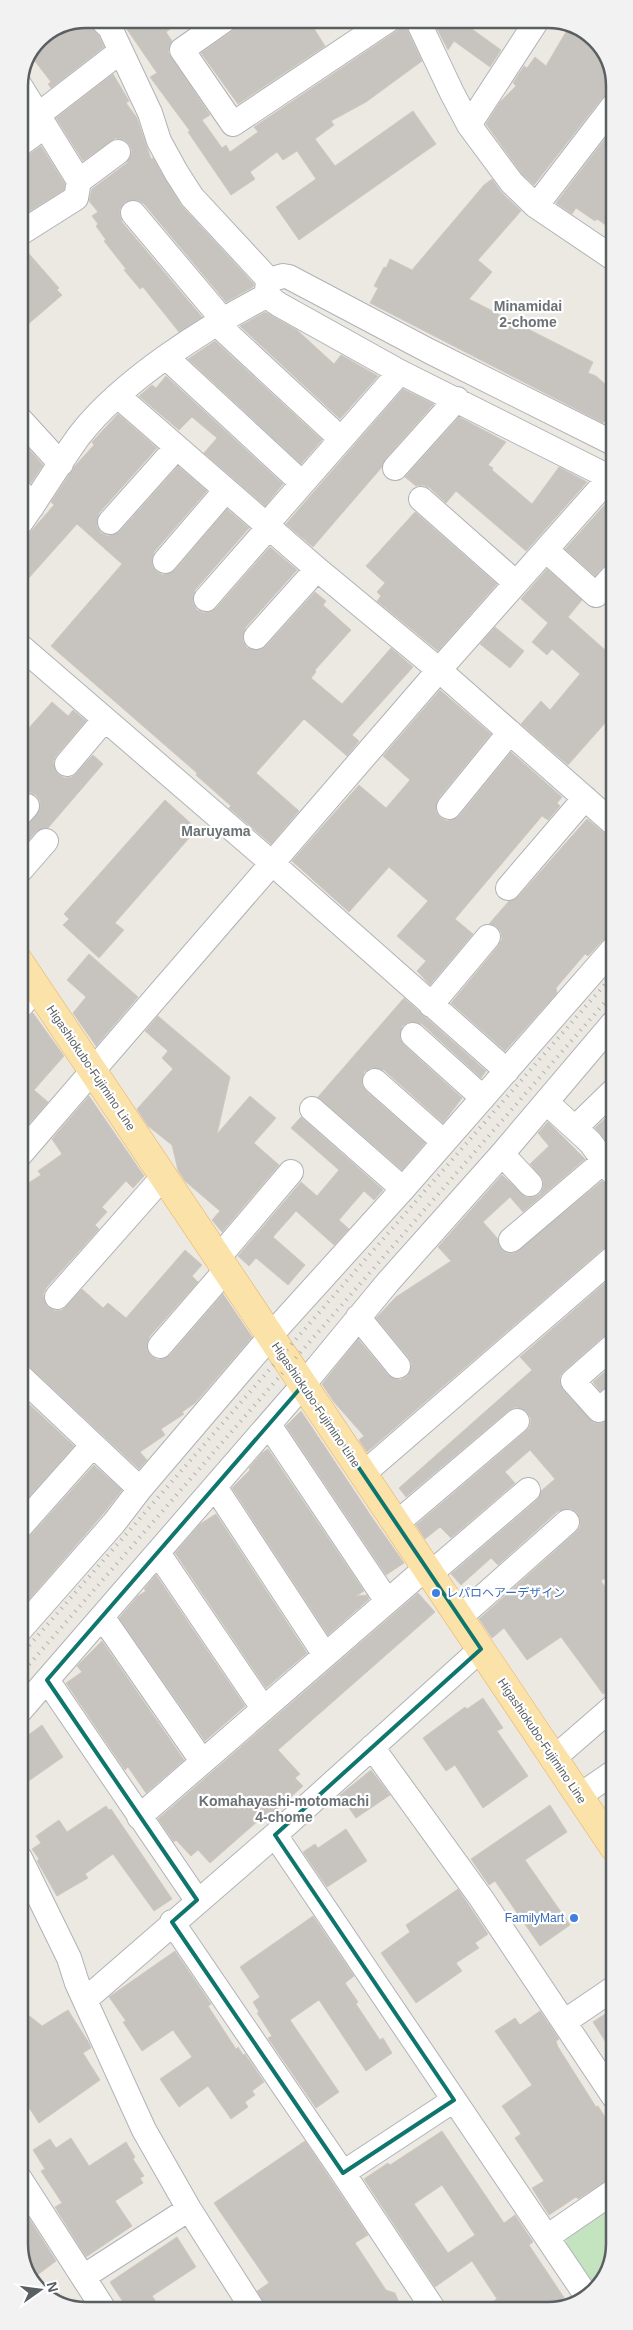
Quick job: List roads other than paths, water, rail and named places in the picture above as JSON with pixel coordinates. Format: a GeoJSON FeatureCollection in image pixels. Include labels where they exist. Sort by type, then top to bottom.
{"type":"FeatureCollection","features":[{"type":"Feature","properties":{"kind":"main road","name":"Higashiokubo-Fujimino Line"},"geometry":{"type":"LineString","coordinates":[[28,974],[606,1836]]}},
{"type":"Feature","properties":{"kind":"street"},"geometry":{"type":"LineString","coordinates":[[110,28],[150,113],[159,141],[192,197],[268,287],[278,304],[400,372],[606,474]]}},
{"type":"Feature","properties":{"kind":"street"},"geometry":{"type":"LineString","coordinates":[[213,28],[182,50],[233,124],[377,28]]}},
{"type":"Feature","properties":{"kind":"street"},"geometry":{"type":"LineString","coordinates":[[422,28],[469,125],[512,183],[536,206],[606,253]]}},
{"type":"Feature","properties":{"kind":"street"},"geometry":{"type":"LineString","coordinates":[[469,125],[532,28]]}},
{"type":"Feature","properties":{"kind":"street"},"geometry":{"type":"LineString","coordinates":[[28,135],[42,120],[121,52]]}},
{"type":"Feature","properties":{"kind":"street"},"geometry":{"type":"LineString","coordinates":[[28,98],[79,181],[76,198],[28,228]]}},
{"type":"Feature","properties":{"kind":"street"},"geometry":{"type":"LineString","coordinates":[[536,206],[606,115]]}},
{"type":"Feature","properties":{"kind":"street"},"geometry":{"type":"LineString","coordinates":[[79,181],[118,152]]}},
{"type":"Feature","properties":{"kind":"street"},"geometry":{"type":"LineString","coordinates":[[133,213],[220,322],[341,439]]}},
{"type":"Feature","properties":{"kind":"street"},"geometry":{"type":"LineString","coordinates":[[28,501],[61,464],[79,436],[118,396],[166,358],[220,322],[283,276],[606,440]]}},
{"type":"Feature","properties":{"kind":"street"},"geometry":{"type":"LineString","coordinates":[[166,358],[302,483]]}},
{"type":"Feature","properties":{"kind":"street"},"geometry":{"type":"LineString","coordinates":[[206,599],[302,483],[400,372]]}},
{"type":"Feature","properties":{"kind":"street"},"geometry":{"type":"LineString","coordinates":[[118,396],[317,569],[439,670],[606,817]]}},
{"type":"Feature","properties":{"kind":"street"},"geometry":{"type":"LineString","coordinates":[[395,468],[457,399]]}},
{"type":"Feature","properties":{"kind":"street"},"geometry":{"type":"LineString","coordinates":[[28,428],[61,464]]}},
{"type":"Feature","properties":{"kind":"street"},"geometry":{"type":"LineString","coordinates":[[110,522],[176,448]]}},
{"type":"Feature","properties":{"kind":"street"},"geometry":{"type":"LineString","coordinates":[[28,1146],[439,670],[606,484]]}},
{"type":"Feature","properties":{"kind":"street"},"geometry":{"type":"LineString","coordinates":[[165,561],[226,490]]}},
{"type":"Feature","properties":{"kind":"street"},"geometry":{"type":"LineString","coordinates":[[421,498],[516,584]]}},
{"type":"Feature","properties":{"kind":"street"},"geometry":{"type":"LineString","coordinates":[[546,550],[596,596],[606,584]]}},
{"type":"Feature","properties":{"kind":"street"},"geometry":{"type":"LineString","coordinates":[[256,637],[317,569]]}},
{"type":"Feature","properties":{"kind":"street"},"geometry":{"type":"LineString","coordinates":[[28,652],[104,720],[273,864],[507,1071]]}},
{"type":"Feature","properties":{"kind":"street"},"geometry":{"type":"LineString","coordinates":[[66,764],[104,720]]}},
{"type":"Feature","properties":{"kind":"street"},"geometry":{"type":"LineString","coordinates":[[449,806],[510,732]]}},
{"type":"Feature","properties":{"kind":"street"},"geometry":{"type":"LineString","coordinates":[[508,888],[585,798]]}},
{"type":"Feature","properties":{"kind":"street"},"geometry":{"type":"LineString","coordinates":[[28,862],[46,841]]}},
{"type":"Feature","properties":{"kind":"street"},"geometry":{"type":"LineString","coordinates":[[431,1005],[488,937]]}},
{"type":"Feature","properties":{"kind":"street"},"geometry":{"type":"LineString","coordinates":[[28,1621],[114,1523],[140,1489],[270,1336],[403,1189],[606,958]]}},
{"type":"Feature","properties":{"kind":"street"},"geometry":{"type":"LineString","coordinates":[[28,999],[38,988]]}},
{"type":"Feature","properties":{"kind":"street"},"geometry":{"type":"LineString","coordinates":[[28,1702],[103,1618],[303,1385],[358,1317],[502,1154],[606,1032]]}},
{"type":"Feature","properties":{"kind":"street"},"geometry":{"type":"LineString","coordinates":[[413,1035],[483,1098]]}},
{"type":"Feature","properties":{"kind":"street"},"geometry":{"type":"LineString","coordinates":[[375,1082],[444,1142]]}},
{"type":"Feature","properties":{"kind":"street"},"geometry":{"type":"LineString","coordinates":[[575,1128],[606,1098]]}},
{"type":"Feature","properties":{"kind":"street"},"geometry":{"type":"LineString","coordinates":[[546,1102],[590,1142],[606,1163]]}},
{"type":"Feature","properties":{"kind":"street"},"geometry":{"type":"LineString","coordinates":[[312,1109],[403,1189]]}},
{"type":"Feature","properties":{"kind":"street"},"geometry":{"type":"LineString","coordinates":[[502,1154],[530,1184]]}},
{"type":"Feature","properties":{"kind":"street"},"geometry":{"type":"LineString","coordinates":[[511,1240],[606,1169]]}},
{"type":"Feature","properties":{"kind":"street"},"geometry":{"type":"LineString","coordinates":[[160,1346],[291,1172]]}},
{"type":"Feature","properties":{"kind":"street"},"geometry":{"type":"LineString","coordinates":[[57,1298],[164,1177]]}},
{"type":"Feature","properties":{"kind":"street"},"geometry":{"type":"LineString","coordinates":[[363,1474],[606,1264]]}},
{"type":"Feature","properties":{"kind":"street"},"geometry":{"type":"LineString","coordinates":[[358,1317],[398,1366]]}},
{"type":"Feature","properties":{"kind":"street"},"geometry":{"type":"LineString","coordinates":[[606,1352],[573,1381],[599,1410],[606,1404]]}},
{"type":"Feature","properties":{"kind":"street"},"geometry":{"type":"LineString","coordinates":[[28,1392],[140,1489]]}},
{"type":"Feature","properties":{"kind":"street"},"geometry":{"type":"LineString","coordinates":[[397,1524],[516,1421]]}},
{"type":"Feature","properties":{"kind":"street"},"geometry":{"type":"LineString","coordinates":[[269,1425],[387,1602]]}},
{"type":"Feature","properties":{"kind":"street"},"geometry":{"type":"LineString","coordinates":[[28,1518],[92,1446]]}},
{"type":"Feature","properties":{"kind":"street"},"geometry":{"type":"LineString","coordinates":[[215,1487],[325,1655]]}},
{"type":"Feature","properties":{"kind":"street"},"geometry":{"type":"LineString","coordinates":[[138,1817],[387,1602],[528,1490]]}},
{"type":"Feature","properties":{"kind":"street"},"geometry":{"type":"LineString","coordinates":[[460,1617],[567,1522]]}},
{"type":"Feature","properties":{"kind":"street"},"geometry":{"type":"LineString","coordinates":[[158,1553],[263,1708]]}},
{"type":"Feature","properties":{"kind":"street"},"geometry":{"type":"LineString","coordinates":[[103,1618],[202,1761]]}},
{"type":"Feature","properties":{"kind":"street"},"geometry":{"type":"LineString","coordinates":[[84,2000],[275,1834],[481,1649]]}},
{"type":"Feature","properties":{"kind":"street"},"geometry":{"type":"LineString","coordinates":[[47,1680],[138,1817],[197,1900]]}},
{"type":"Feature","properties":{"kind":"street"},"geometry":{"type":"LineString","coordinates":[[554,1758],[606,1713]]}},
{"type":"Feature","properties":{"kind":"street"},"geometry":{"type":"LineString","coordinates":[[372,1747],[481,1898],[606,2085]]}},
{"type":"Feature","properties":{"kind":"street"},"geometry":{"type":"LineString","coordinates":[[579,1796],[606,1777]]}},
{"type":"Feature","properties":{"kind":"street"},"geometry":{"type":"LineString","coordinates":[[275,1834],[583,2291]]}},
{"type":"Feature","properties":{"kind":"street"},"geometry":{"type":"LineString","coordinates":[[28,1874],[69,1958],[84,2000],[144,2130],[189,2208],[248,2302]]}},
{"type":"Feature","properties":{"kind":"street"},"geometry":{"type":"LineString","coordinates":[[172,1922],[429,2302]]}},
{"type":"Feature","properties":{"kind":"street"},"geometry":{"type":"LineString","coordinates":[[564,2022],[606,1993]]}},
{"type":"Feature","properties":{"kind":"street"},"geometry":{"type":"LineString","coordinates":[[343,2173],[454,2100]]}},
{"type":"Feature","properties":{"kind":"street"},"geometry":{"type":"LineString","coordinates":[[28,2191],[99,2302]]}},
{"type":"Feature","properties":{"kind":"street"},"geometry":{"type":"LineString","coordinates":[[547,2237],[606,2197]]}},
{"type":"Feature","properties":{"kind":"street"},"geometry":{"type":"LineString","coordinates":[[83,2277],[189,2208]]}},
{"type":"Feature","properties":{"kind":"railway"},"geometry":{"type":"LineString","coordinates":[[28,1647],[606,983]]}},
{"type":"Feature","properties":{"kind":"railway"},"geometry":{"type":"LineString","coordinates":[[28,1666],[606,1001]]}},
{"type":"Feature","properties":{"kind":"place","name":"レパロヘアーデザイン"},"geometry":{"type":"Point","coordinates":[436,1593]}},
{"type":"Feature","properties":{"kind":"place","name":"FamilyMart"},"geometry":{"type":"Point","coordinates":[574,1918]}},
{"type":"Feature","properties":{"kind":"district","name":"Minamidai 2-chome"},"geometry":{"type":"Point","coordinates":[528,314]}},
{"type":"Feature","properties":{"kind":"district","name":"Maruyama"},"geometry":{"type":"Point","coordinates":[216,831]}},
{"type":"Feature","properties":{"kind":"district","name":"Komahayashi-motomachi 4-chome"},"geometry":{"type":"Point","coordinates":[284,1809]}}]}
